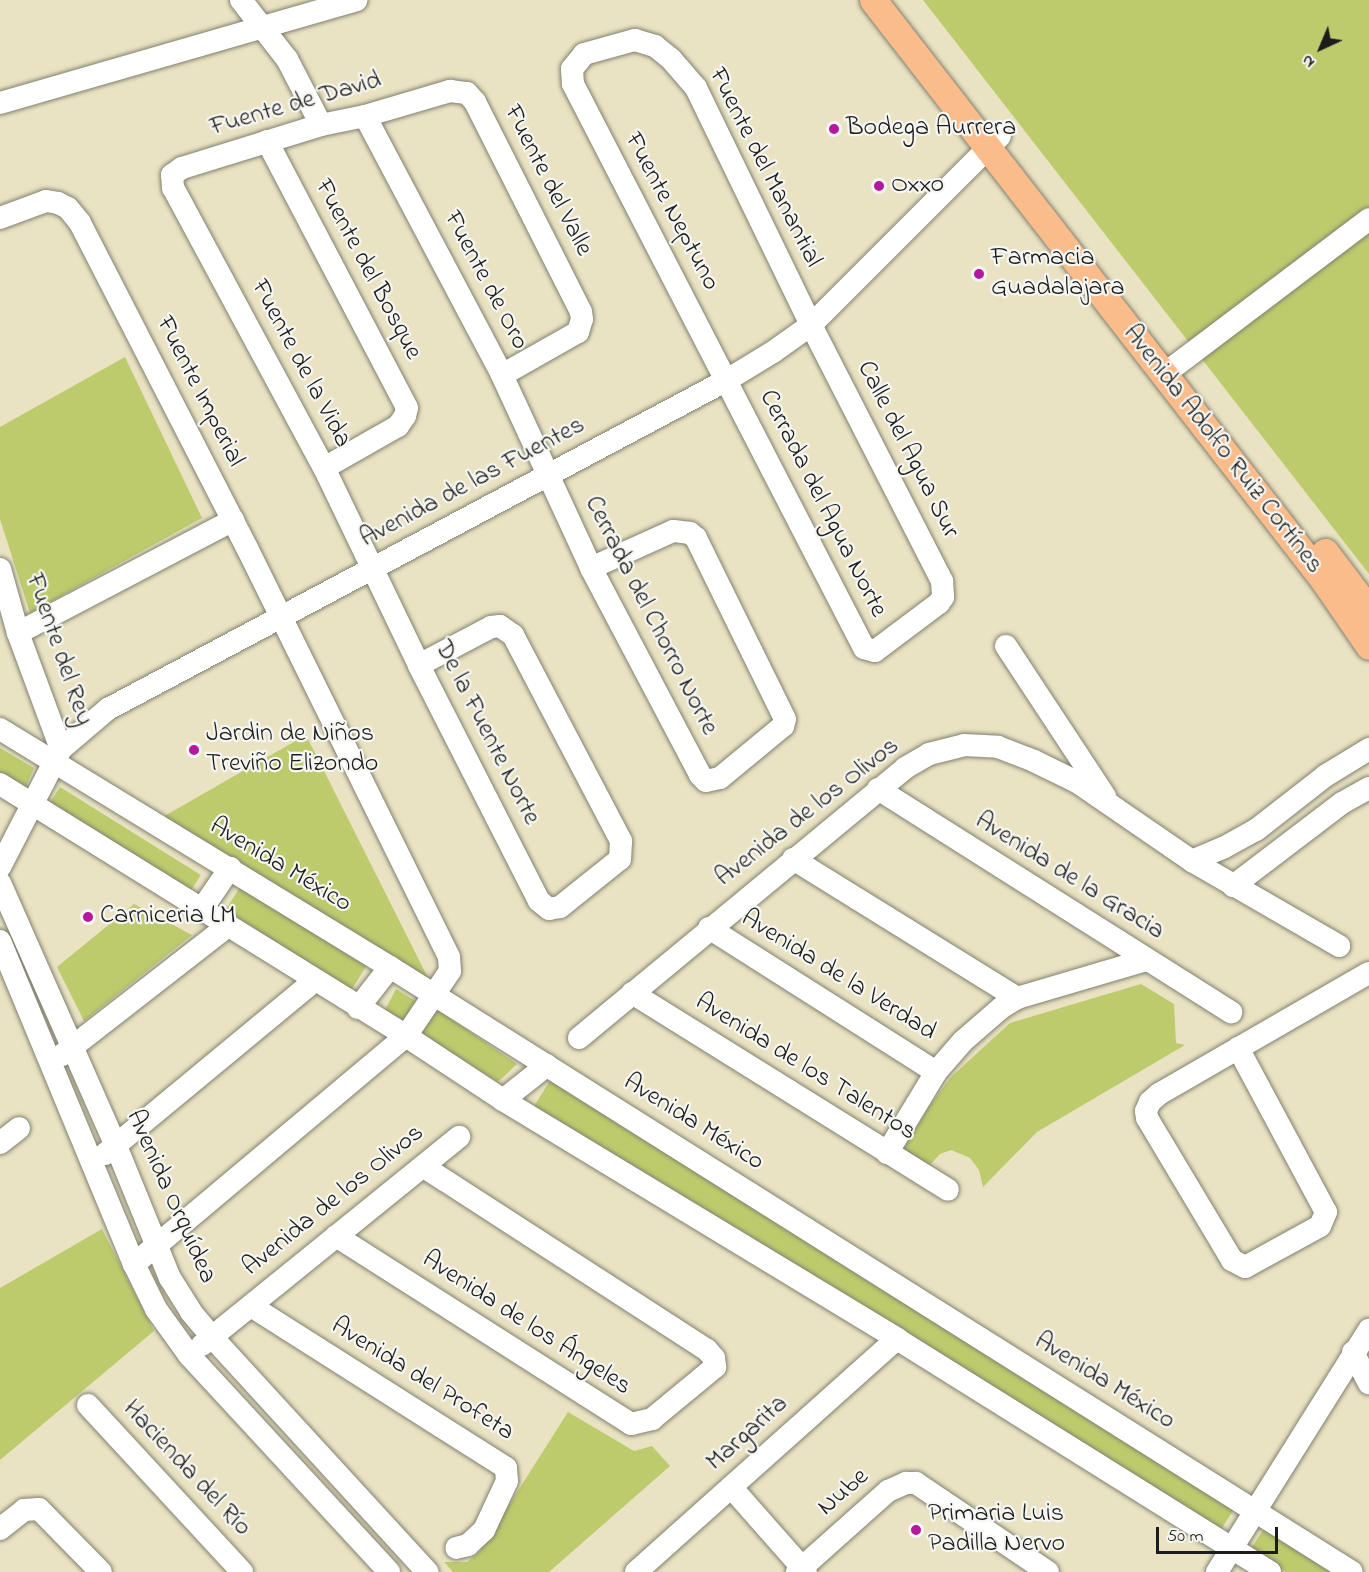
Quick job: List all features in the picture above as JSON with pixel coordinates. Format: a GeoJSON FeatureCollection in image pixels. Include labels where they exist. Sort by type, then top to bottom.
{"type":"FeatureCollection","features":[{"type":"Feature","properties":{"kind":"main road","name":"Avenida Adolfo Ruiz Cortínes"},"geometry":{"type":"LineString","coordinates":[[873,0],[994,141],[1170,370],[1323,579],[1369,646]]}},
{"type":"Feature","properties":{"kind":"main road"},"geometry":{"type":"LineString","coordinates":[[894,0],[994,141]]}},
{"type":"Feature","properties":{"kind":"main road"},"geometry":{"type":"LineString","coordinates":[[1170,370],[1369,609]]}},
{"type":"Feature","properties":{"kind":"street"},"geometry":{"type":"LineString","coordinates":[[241,0],[299,78],[321,125]]}},
{"type":"Feature","properties":{"kind":"street"},"geometry":{"type":"LineString","coordinates":[[0,103],[356,0]]}},
{"type":"Feature","properties":{"kind":"street","name":"Fuente del Manantial"},"geometry":{"type":"LineString","coordinates":[[572,69],[584,54],[635,40],[655,46],[671,59],[696,88],[811,325]]}},
{"type":"Feature","properties":{"kind":"street","name":"Fuente Neptuno"},"geometry":{"type":"LineString","coordinates":[[572,69],[576,92],[727,380]]}},
{"type":"Feature","properties":{"kind":"street","name":"Fuente de David"},"geometry":{"type":"LineString","coordinates":[[173,188],[172,175],[182,168],[321,125],[365,116],[450,91]]}},
{"type":"Feature","properties":{"kind":"street","name":"Fuente del Valle"},"geometry":{"type":"LineString","coordinates":[[450,91],[467,93],[475,102],[581,312],[582,319],[578,332],[502,375]]}},
{"type":"Feature","properties":{"kind":"street","name":"Fuente de Oro"},"geometry":{"type":"LineString","coordinates":[[365,116],[502,375],[547,475]]}},
{"type":"Feature","properties":{"kind":"street","name":"Fuente del Bosque"},"geometry":{"type":"LineString","coordinates":[[267,141],[407,408],[398,426],[324,468]]}},
{"type":"Feature","properties":{"kind":"street","name":"Avenida de las Fuentes"},"geometry":{"type":"LineString","coordinates":[[0,867],[59,756],[108,709],[727,380],[793,339],[811,325],[994,141]]}},
{"type":"Feature","properties":{"kind":"street","name":"Fuente de la Vida"},"geometry":{"type":"LineString","coordinates":[[173,188],[324,468],[373,569]]}},
{"type":"Feature","properties":{"kind":"street","name":"Fuente Imperial"},"geometry":{"type":"LineString","coordinates":[[2,212],[46,201],[58,202],[68,208],[80,223],[233,520],[449,957],[450,971],[436,996],[406,1036],[156,1248],[134,1264]]}},
{"type":"Feature","properties":{"kind":"street"},"geometry":{"type":"LineString","coordinates":[[1170,370],[1369,219]]}},
{"type":"Feature","properties":{"kind":"street","name":"Calle del Agua Sur"},"geometry":{"type":"LineString","coordinates":[[811,325],[942,581],[944,589],[939,603],[875,651],[869,651]]}},
{"type":"Feature","properties":{"kind":"street","name":"Cerrada del Agua Norte"},"geometry":{"type":"LineString","coordinates":[[727,380],[864,648],[869,651]]}},
{"type":"Feature","properties":{"kind":"street","name":"Cerrada del Chorro Norte"},"geometry":{"type":"LineString","coordinates":[[547,475],[591,568],[700,775],[706,781],[720,778],[785,722],[701,549],[690,533],[673,531],[591,568]]}},
{"type":"Feature","properties":{"kind":"street"},"geometry":{"type":"LineString","coordinates":[[18,633],[233,520]]}},
{"type":"Feature","properties":{"kind":"street","name":"Fuente del Rey"},"geometry":{"type":"LineString","coordinates":[[0,569],[18,633],[59,756]]}},
{"type":"Feature","properties":{"kind":"street","name":"De la Fuente Norte"},"geometry":{"type":"LineString","coordinates":[[373,569],[419,665],[539,902],[549,909],[560,907],[620,859],[621,841],[513,635],[500,626],[491,627],[419,665]]}},
{"type":"Feature","properties":{"kind":"street"},"geometry":{"type":"LineString","coordinates":[[1006,646],[1109,803]]}},
{"type":"Feature","properties":{"kind":"street","name":"Avenida México"},"geometry":{"type":"LineString","coordinates":[[0,729],[59,756],[230,868],[1352,1572]]}},
{"type":"Feature","properties":{"kind":"street","name":"Avenida de los Olivos"},"geometry":{"type":"LineString","coordinates":[[579,1038],[878,789],[929,754],[964,745],[998,747],[1034,760],[1077,782],[1192,861],[1339,946]]}},
{"type":"Feature","properties":{"kind":"street"},"geometry":{"type":"LineString","coordinates":[[1192,861],[1223,848],[1256,830],[1325,776],[1369,749]]}},
{"type":"Feature","properties":{"kind":"street"},"geometry":{"type":"LineString","coordinates":[[0,784],[406,1036],[503,1100],[897,1339],[1270,1572]]}},
{"type":"Feature","properties":{"kind":"street"},"geometry":{"type":"LineString","coordinates":[[1233,886],[1342,803],[1369,788]]}},
{"type":"Feature","properties":{"kind":"street","name":"Avenida de la Gracia"},"geometry":{"type":"LineString","coordinates":[[878,789],[1231,1012]]}},
{"type":"Feature","properties":{"kind":"street"},"geometry":{"type":"LineString","coordinates":[[793,859],[1017,998]]}},
{"type":"Feature","properties":{"kind":"street"},"geometry":{"type":"LineString","coordinates":[[202,909],[230,868]]}},
{"type":"Feature","properties":{"kind":"street","name":"Avenida Orquídea"},"geometry":{"type":"LineString","coordinates":[[0,883],[116,1146],[156,1248],[170,1278],[191,1312],[426,1572]]}},
{"type":"Feature","properties":{"kind":"street"},"geometry":{"type":"LineString","coordinates":[[51,1063],[228,926]]}},
{"type":"Feature","properties":{"kind":"street","name":"Avenida de la Verdad"},"geometry":{"type":"LineString","coordinates":[[709,928],[936,1072]]}},
{"type":"Feature","properties":{"kind":"street"},"geometry":{"type":"LineString","coordinates":[[0,941],[94,1162],[134,1264],[156,1309],[189,1355],[388,1572]]}},
{"type":"Feature","properties":{"kind":"street"},"geometry":{"type":"LineString","coordinates":[[886,1153],[936,1072],[984,1022],[1017,998],[1146,960]]}},
{"type":"Feature","properties":{"kind":"street"},"geometry":{"type":"LineString","coordinates":[[358,1008],[390,967]]}},
{"type":"Feature","properties":{"kind":"street"},"geometry":{"type":"LineString","coordinates":[[1238,1048],[1326,1212],[1320,1226],[1245,1267],[1232,1260],[1147,1118],[1146,1111],[1150,1102],[1159,1094],[1238,1048],[1369,973]]}},
{"type":"Feature","properties":{"kind":"street"},"geometry":{"type":"LineString","coordinates":[[94,1162],[315,980]]}},
{"type":"Feature","properties":{"kind":"street","name":"Avenida de los Talentos"},"geometry":{"type":"LineString","coordinates":[[632,993],[948,1190]]}},
{"type":"Feature","properties":{"kind":"street"},"geometry":{"type":"LineString","coordinates":[[503,1100],[547,1065]]}},
{"type":"Feature","properties":{"kind":"street"},"geometry":{"type":"LineString","coordinates":[[0,1143],[19,1128]]}},
{"type":"Feature","properties":{"kind":"street","name":"Avenida de los Olivos"},"geometry":{"type":"LineString","coordinates":[[189,1355],[459,1137]]}},
{"type":"Feature","properties":{"kind":"street","name":"Avenida de los Ángeles"},"geometry":{"type":"LineString","coordinates":[[336,1236],[631,1424],[652,1419],[715,1367],[714,1358],[707,1350],[423,1166]]}},
{"type":"Feature","properties":{"kind":"street","name":"Avenida del Profeta"},"geometry":{"type":"LineString","coordinates":[[251,1306],[506,1468],[507,1481],[484,1530],[468,1545],[456,1548]]}},
{"type":"Feature","properties":{"kind":"street"},"geometry":{"type":"LineString","coordinates":[[1217,1572],[1353,1352],[1369,1330]]}},
{"type":"Feature","properties":{"kind":"street","name":"Margarita"},"geometry":{"type":"LineString","coordinates":[[636,1572],[897,1339]]}},
{"type":"Feature","properties":{"kind":"street"},"geometry":{"type":"LineString","coordinates":[[1353,1352],[1369,1383]]}},
{"type":"Feature","properties":{"kind":"street","name":"Hacienda del Río"},"geometry":{"type":"LineString","coordinates":[[88,1405],[242,1572]]}},
{"type":"Feature","properties":{"kind":"street","name":"Nube"},"geometry":{"type":"LineString","coordinates":[[801,1570],[888,1491],[906,1483],[916,1483],[1048,1572]]}},
{"type":"Feature","properties":{"kind":"street"},"geometry":{"type":"LineString","coordinates":[[731,1487],[801,1570]]}},
{"type":"Feature","properties":{"kind":"street"},"geometry":{"type":"LineString","coordinates":[[0,1529],[24,1510],[39,1509],[48,1515],[101,1572]]}},
{"type":"Feature","properties":{"kind":"green space"},"geometry":{"type":"Polygon","coordinates":[[[923,0],[1369,0],[1369,574],[923,0]]]}},
{"type":"Feature","properties":{"kind":"green space"},"geometry":{"type":"Polygon","coordinates":[[[125,357],[202,518],[30,613],[0,519],[0,427],[125,357]]]}},
{"type":"Feature","properties":{"kind":"green space"},"geometry":{"type":"Polygon","coordinates":[[[306,735],[429,980],[161,818],[306,735]]]}},
{"type":"Feature","properties":{"kind":"green space"},"geometry":{"type":"Polygon","coordinates":[[[0,748],[34,768],[24,791],[0,777],[0,748]]]}},
{"type":"Feature","properties":{"kind":"green space"},"geometry":{"type":"Polygon","coordinates":[[[60,787],[201,875],[187,897],[46,809],[60,787]]]}},
{"type":"Feature","properties":{"kind":"green space"},"geometry":{"type":"Polygon","coordinates":[[[240,887],[366,966],[352,990],[225,911],[240,887]]]}},
{"type":"Feature","properties":{"kind":"green space"},"geometry":{"type":"Polygon","coordinates":[[[134,904],[192,935],[84,1021],[57,967],[134,904]]]}},
{"type":"Feature","properties":{"kind":"green space"},"geometry":{"type":"Polygon","coordinates":[[[1141,984],[1174,1004],[1176,1043],[1185,1045],[1037,1132],[983,1187],[979,1170],[970,1158],[951,1150],[940,1154],[926,1169],[899,1157],[928,1108],[951,1077],[1010,1023],[1141,984]]]}},
{"type":"Feature","properties":{"kind":"green space"},"geometry":{"type":"Polygon","coordinates":[[[396,989],[420,1004],[403,1023],[385,1010],[396,989]]]}},
{"type":"Feature","properties":{"kind":"green space"},"geometry":{"type":"Polygon","coordinates":[[[438,1010],[517,1064],[498,1082],[415,1030],[438,1010]]]}},
{"type":"Feature","properties":{"kind":"green space"},"geometry":{"type":"Polygon","coordinates":[[[551,1079],[1235,1507],[1216,1538],[531,1110],[551,1079]]]}},
{"type":"Feature","properties":{"kind":"green space"},"geometry":{"type":"Polygon","coordinates":[[[102,1229],[154,1331],[0,1460],[0,1288],[102,1229]]]}},
{"type":"Feature","properties":{"kind":"green space"},"geometry":{"type":"Polygon","coordinates":[[[568,1412],[634,1451],[652,1446],[670,1466],[549,1572],[453,1572],[444,1562],[467,1562],[479,1552],[568,1412]]]}},
{"type":"Feature","properties":{"kind":"green space"},"geometry":{"type":"Polygon","coordinates":[[[1267,1524],[1344,1572],[1286,1572],[1250,1550],[1267,1524]]]}},
{"type":"Feature","properties":{"kind":"place","name":"Bodega Aurrera"},"geometry":{"type":"Point","coordinates":[834,129]}},
{"type":"Feature","properties":{"kind":"place","name":"Oxxo"},"geometry":{"type":"Point","coordinates":[879,186]}},
{"type":"Feature","properties":{"kind":"place","name":"Farmacia Guadalajara"},"geometry":{"type":"Point","coordinates":[979,274]}},
{"type":"Feature","properties":{"kind":"place","name":"Jardin de Niños Treviño Elizondo"},"geometry":{"type":"Point","coordinates":[194,750]}},
{"type":"Feature","properties":{"kind":"place","name":"Carniceria LM"},"geometry":{"type":"Point","coordinates":[88,917]}},
{"type":"Feature","properties":{"kind":"place","name":"Primaria Luis Padilla Nervo"},"geometry":{"type":"Point","coordinates":[916,1530]}}]}
